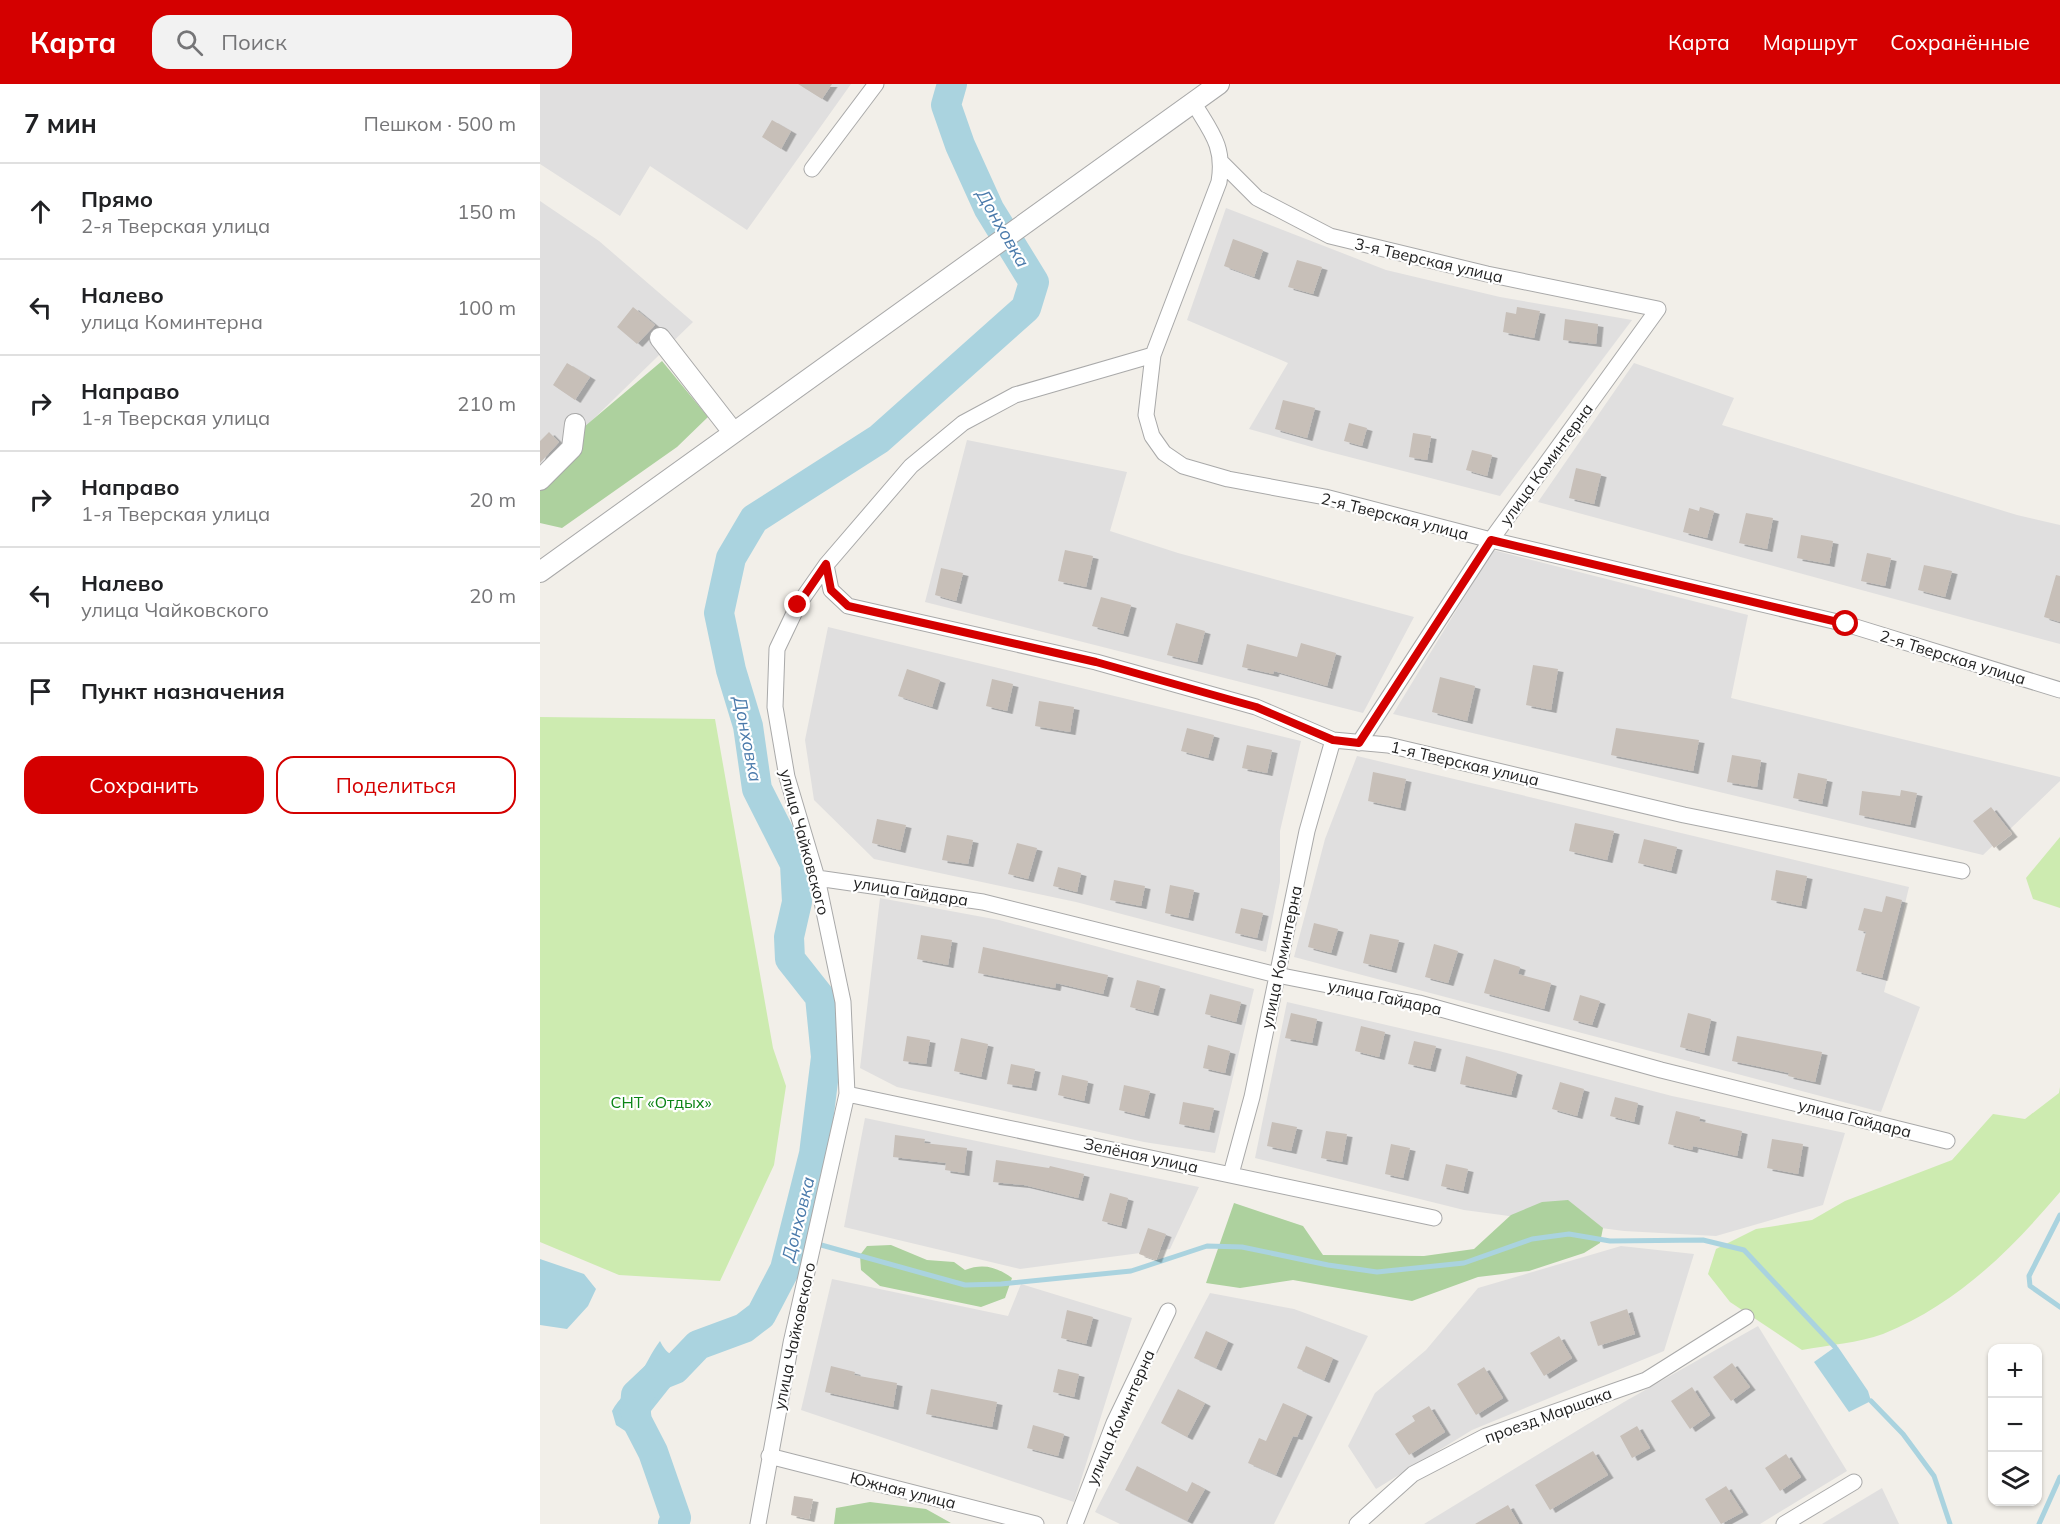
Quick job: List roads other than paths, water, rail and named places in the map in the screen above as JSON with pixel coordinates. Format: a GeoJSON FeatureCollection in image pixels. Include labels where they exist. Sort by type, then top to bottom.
{"type":"FeatureCollection","features":[{"type":"Feature","properties":{"kind":"street"},"geometry":{"type":"LineString","coordinates":[[812,169],[876,84]]}},
{"type":"Feature","properties":{"kind":"street"},"geometry":{"type":"LineString","coordinates":[[540,572],[1219,84]]}},
{"type":"Feature","properties":{"kind":"street"},"geometry":{"type":"LineString","coordinates":[[1193,102],[1219,146],[1222,163]]}},
{"type":"Feature","properties":{"kind":"street","name":"3-я Тверская улица"},"geometry":{"type":"LineString","coordinates":[[1222,163],[1257,198],[1330,236],[1487,274],[1658,309]]}},
{"type":"Feature","properties":{"kind":"street","name":"2-я Тверская улица"},"geometry":{"type":"LineString","coordinates":[[1222,163],[1218,182],[1153,355],[1146,415],[1152,436],[1164,453],[1183,466],[1228,479],[1325,497],[1491,540],[1846,624],[2060,690]]}},
{"type":"Feature","properties":{"kind":"street","name":"улица Коминтерна"},"geometry":{"type":"LineString","coordinates":[[1359,743],[1491,540],[1658,309]]}},
{"type":"Feature","properties":{"kind":"street"},"geometry":{"type":"LineString","coordinates":[[660,338],[733,432]]}},
{"type":"Feature","properties":{"kind":"street","name":"улица Чайковского"},"geometry":{"type":"LineString","coordinates":[[758,1524],[791,1343],[848,1094],[843,1002],[817,878],[787,777],[775,706],[777,649],[798,605],[826,564],[911,466],[963,423],[1016,395],[1153,355]]}},
{"type":"Feature","properties":{"kind":"street"},"geometry":{"type":"LineString","coordinates":[[540,480],[572,448],[576,424]]}},
{"type":"Feature","properties":{"kind":"street","name":"1-я Тверская улица"},"geometry":{"type":"LineString","coordinates":[[826,564],[831,590],[848,606],[1096,662],[1256,707],[1333,740],[1388,745],[1684,814],[1962,872]]}},
{"type":"Feature","properties":{"kind":"street","name":"улица Коминтерна"},"geometry":{"type":"LineString","coordinates":[[1232,1174],[1252,1097],[1307,831],[1333,740]]}},
{"type":"Feature","properties":{"kind":"street","name":"улица Гайдара"},"geometry":{"type":"LineString","coordinates":[[817,878],[983,902],[1277,975],[1419,1003],[1661,1070],[1947,1141]]}},
{"type":"Feature","properties":{"kind":"street","name":"Зелёная улица"},"geometry":{"type":"LineString","coordinates":[[848,1094],[1434,1218]]}},
{"type":"Feature","properties":{"kind":"street","name":"улица Коминтерна"},"geometry":{"type":"LineString","coordinates":[[1075,1524],[1114,1423],[1168,1311]]}},
{"type":"Feature","properties":{"kind":"street","name":"проезд Маршака"},"geometry":{"type":"LineString","coordinates":[[1357,1524],[1413,1474],[1486,1436],[1646,1380],[1746,1317]]}},
{"type":"Feature","properties":{"kind":"street","name":"Южная улица"},"geometry":{"type":"LineString","coordinates":[[770,1456],[1036,1524]]}},
{"type":"Feature","properties":{"kind":"street"},"geometry":{"type":"LineString","coordinates":[[1784,1524],[1854,1482]]}},
{"type":"Feature","properties":{"kind":"water"},"geometry":{"type":"Polygon","coordinates":[[[540,1259],[584,1274],[596,1289],[588,1306],[567,1329],[540,1325],[540,1259]]]}},
{"type":"Feature","properties":{"kind":"water"},"geometry":{"type":"Polygon","coordinates":[[[660,1341],[670,1354],[687,1357],[686,1367],[651,1411],[647,1441],[633,1436],[616,1425],[612,1411],[638,1378],[660,1341]]]}},
{"type":"Feature","properties":{"kind":"water"},"geometry":{"type":"Polygon","coordinates":[[[1838,1347],[1868,1391],[1871,1401],[1849,1412],[1814,1362],[1838,1347]]]}},
{"type":"Feature","properties":{"kind":"waterway","name":"Донховка"},"geometry":{"type":"LineString","coordinates":[[673,1524],[676,1518],[653,1452],[637,1421],[636,1395],[655,1377],[675,1369],[698,1345],[744,1328],[761,1315],[785,1269],[814,1154],[826,1057],[820,997],[790,959],[789,937],[797,902],[795,864],[757,789],[748,726],[731,670],[719,613],[731,558],[754,519],[879,439],[1026,308],[1034,282],[989,209],[960,145],[946,105],[952,84]]}},
{"type":"Feature","properties":{"kind":"waterway"},"geometry":{"type":"LineString","coordinates":[[2060,1215],[2029,1276],[2030,1286],[2060,1307]]}},
{"type":"Feature","properties":{"kind":"waterway"},"geometry":{"type":"LineString","coordinates":[[785,1269],[801,1246],[814,1243],[965,1285],[1001,1284],[1131,1271],[1207,1246],[1242,1247],[1328,1265],[1377,1272],[1464,1263],[1532,1239],[1569,1234],[1610,1241],[1703,1240],[1744,1250],[1835,1347]]}},
{"type":"Feature","properties":{"kind":"waterway"},"geometry":{"type":"LineString","coordinates":[[1871,1401],[1903,1434],[1934,1476],[1950,1524]]}},
{"type":"Feature","properties":{"kind":"waterway"},"geometry":{"type":"LineString","coordinates":[[2039,1524],[2060,1477]]}},
{"type":"Feature","properties":{"kind":"park label","name":"СНТ «Отдых»"},"geometry":{"type":"Point","coordinates":[661,1102]}}]}
